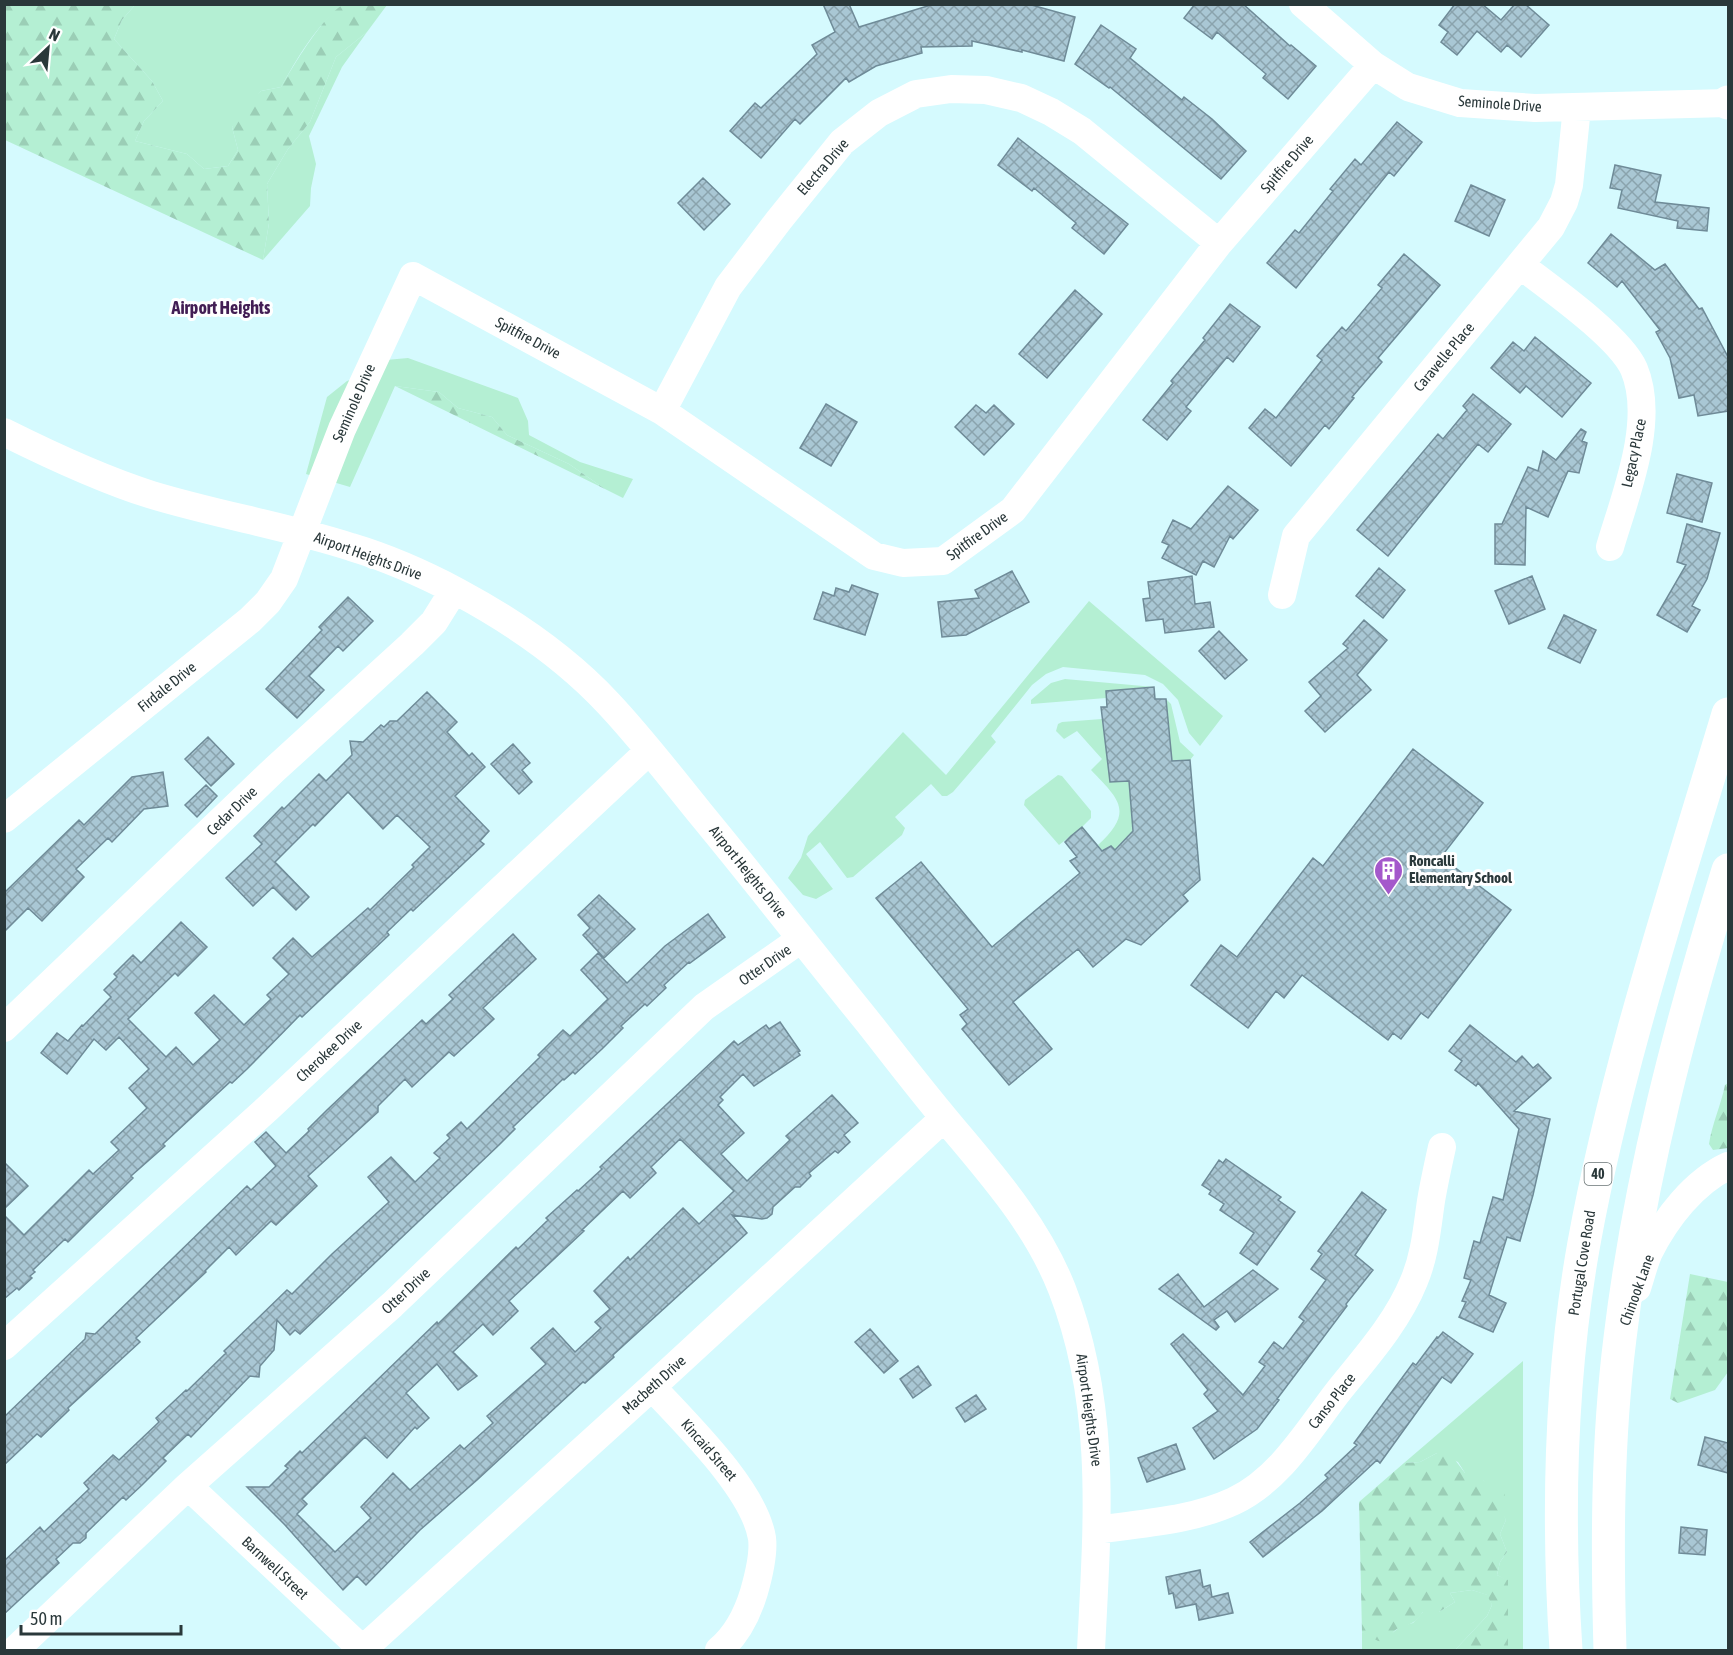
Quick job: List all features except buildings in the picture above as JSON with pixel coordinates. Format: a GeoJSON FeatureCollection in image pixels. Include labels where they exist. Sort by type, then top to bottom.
{"type":"FeatureCollection","features":[{"type":"Feature","properties":{"kind":"main road","name":"Portugal Cove Road"},"geometry":{"type":"LineString","coordinates":[[1566,1650],[1561,1578],[1564,1398],[1584,1245],[1599,1165],[1632,1036],[1728,714]]}},
{"type":"Feature","properties":{"kind":"main road"},"geometry":{"type":"LineString","coordinates":[[1610,1650],[1607,1562],[1608,1487],[1620,1338],[1634,1244],[1666,1095],[1709,932],[1728,870]]}},
{"type":"Feature","properties":{"kind":"street","name":"Seminole Drive"},"geometry":{"type":"LineString","coordinates":[[1303,4],[1373,65],[1408,87],[1460,103],[1535,108],[1728,103]]}},
{"type":"Feature","properties":{"kind":"street","name":"Spitfire Drive"},"geometry":{"type":"LineString","coordinates":[[412,276],[662,411],[874,556],[903,563],[943,561],[1013,510],[1219,243],[1373,65]]}},
{"type":"Feature","properties":{"kind":"street","name":"Electra Drive"},"geometry":{"type":"LineString","coordinates":[[662,411],[728,287],[779,220],[842,142],[879,113],[916,94],[951,89],[986,90],[1021,98],[1051,112],[1082,130],[1219,243]]}},
{"type":"Feature","properties":{"kind":"street","name":"Caravelle Place"},"geometry":{"type":"LineString","coordinates":[[1282,594],[1296,536],[1551,227],[1564,202],[1569,185],[1577,107]]}},
{"type":"Feature","properties":{"kind":"street","name":"Legacy Place"},"geometry":{"type":"LineString","coordinates":[[1520,265],[1613,341],[1633,368],[1640,388],[1643,412],[1639,445],[1610,547]]}},
{"type":"Feature","properties":{"kind":"street","name":"Seminole Drive"},"geometry":{"type":"LineString","coordinates":[[300,532],[342,429],[412,276]]}},
{"type":"Feature","properties":{"kind":"street","name":"Airport Heights Drive"},"geometry":{"type":"LineString","coordinates":[[4,432],[123,486],[212,511],[300,532],[353,547],[394,562],[454,590],[514,626],[575,672],[607,702],[1007,1193],[1037,1238],[1062,1290],[1081,1349],[1088,1380],[1098,1478],[1091,1650]]}},
{"type":"Feature","properties":{"kind":"street","name":"Firdale Drive"},"geometry":{"type":"LineString","coordinates":[[4,819],[250,620],[268,602],[284,579],[300,532]]}},
{"type":"Feature","properties":{"kind":"street","name":"Cedar Drive"},"geometry":{"type":"LineString","coordinates":[[4,1028],[275,770],[412,644],[434,622],[454,590]]}},
{"type":"Feature","properties":{"kind":"street","name":"Cherokee Drive"},"geometry":{"type":"LineString","coordinates":[[4,1346],[268,1108],[649,751]]}},
{"type":"Feature","properties":{"kind":"street","name":"Otter Drive"},"geometry":{"type":"LineString","coordinates":[[15,1650],[188,1486],[392,1305],[704,1007],[801,939]]}},
{"type":"Feature","properties":{"kind":"street","name":"Macbeth Drive"},"geometry":{"type":"LineString","coordinates":[[362,1650],[652,1388],[944,1118]]}},
{"type":"Feature","properties":{"kind":"street","name":"Canso Place"},"geometry":{"type":"LineString","coordinates":[[1097,1530],[1198,1515],[1220,1507],[1257,1487],[1289,1456],[1379,1340],[1406,1300],[1421,1261],[1442,1147]]}},
{"type":"Feature","properties":{"kind":"street","name":"Chinook Lane"},"geometry":{"type":"LineString","coordinates":[[1620,1338],[1649,1252],[1673,1212],[1699,1186],[1728,1166]]}},
{"type":"Feature","properties":{"kind":"street","name":"Kincaid Street"},"geometry":{"type":"LineString","coordinates":[[652,1388],[740,1485],[762,1539],[759,1576],[748,1612],[730,1641],[719,1650]]}},
{"type":"Feature","properties":{"kind":"street","name":"Barnwell Street"},"geometry":{"type":"LineString","coordinates":[[188,1486],[362,1650]]}},
{"type":"Feature","properties":{"kind":"green space"},"geometry":{"type":"Polygon","coordinates":[[[351,3],[387,5],[367,32],[336,57],[310,122],[288,149],[267,184],[269,223],[263,260],[5,140],[5,4],[135,5],[122,20],[114,39],[152,81],[163,101],[144,121],[135,141],[187,154],[204,169],[228,166],[238,150],[232,127],[242,110],[261,91],[281,87],[329,16],[338,8],[351,3]]]}},
{"type":"Feature","properties":{"kind":"green space"},"geometry":{"type":"Polygon","coordinates":[[[135,5],[344,5],[316,32],[281,87],[261,91],[232,127],[238,150],[228,166],[204,169],[187,154],[135,141],[144,121],[163,101],[152,81],[114,39],[122,20],[135,5]]]}},
{"type":"Feature","properties":{"kind":"green space"},"geometry":{"type":"Polygon","coordinates":[[[367,32],[342,67],[309,136],[316,164],[310,206],[263,260],[269,223],[267,184],[288,149],[310,122],[336,57],[367,32]]]}},
{"type":"Feature","properties":{"kind":"green space"},"geometry":{"type":"Polygon","coordinates":[[[408,358],[518,398],[528,421],[529,435],[580,462],[633,479],[623,498],[605,489],[569,464],[507,435],[492,417],[458,408],[439,392],[395,386],[350,487],[306,474],[327,397],[347,381],[368,374],[386,360],[408,358]]]}},
{"type":"Feature","properties":{"kind":"green space"},"geometry":{"type":"Polygon","coordinates":[[[395,386],[439,392],[458,408],[492,417],[507,435],[569,464],[605,489],[395,386]]]}},
{"type":"Feature","properties":{"kind":"green space"},"geometry":{"type":"Polygon","coordinates":[[[1089,601],[1223,716],[1200,746],[1189,733],[1178,700],[1163,684],[1145,675],[1063,667],[1046,674],[1032,685],[991,736],[996,742],[953,792],[942,796],[931,784],[895,817],[905,828],[902,835],[853,877],[847,878],[820,842],[806,854],[833,889],[816,899],[803,895],[788,878],[801,858],[808,836],[903,732],[946,775],[1089,601]]]}},
{"type":"Feature","properties":{"kind":"green space"},"geometry":{"type":"Polygon","coordinates":[[[1065,679],[1154,687],[1106,691],[1106,698],[1031,704],[1031,700],[1051,683],[1065,679]]]}},
{"type":"Feature","properties":{"kind":"green space"},"geometry":{"type":"Polygon","coordinates":[[[1166,699],[1171,704],[1180,742],[1194,755],[1190,760],[1172,761],[1166,699]]]}},
{"type":"Feature","properties":{"kind":"green space"},"geometry":{"type":"Polygon","coordinates":[[[1102,719],[1103,726],[1109,725],[1110,782],[1129,781],[1133,837],[1126,838],[1115,850],[1110,846],[1102,850],[1098,845],[1116,824],[1119,815],[1119,806],[1115,798],[1091,770],[1102,759],[1077,731],[1064,739],[1056,731],[1058,724],[1062,722],[1102,719]]]}},
{"type":"Feature","properties":{"kind":"green space"},"geometry":{"type":"Polygon","coordinates":[[[1058,775],[1062,776],[1091,811],[1091,818],[1059,845],[1024,805],[1025,800],[1058,775]]]}},
{"type":"Feature","properties":{"kind":"green space"},"geometry":{"type":"Polygon","coordinates":[[[1728,1083],[1728,1148],[1713,1150],[1709,1144],[1710,1137],[1725,1085],[1728,1083]]]}},
{"type":"Feature","properties":{"kind":"green space"},"geometry":{"type":"Polygon","coordinates":[[[1690,1274],[1728,1282],[1728,1372],[1715,1390],[1678,1403],[1670,1399],[1690,1274]]]}},
{"type":"Feature","properties":{"kind":"green space"},"geometry":{"type":"Polygon","coordinates":[[[1523,1361],[1523,1650],[1508,1650],[1508,1581],[1497,1575],[1500,1562],[1507,1552],[1500,1534],[1506,1520],[1484,1481],[1465,1473],[1458,1462],[1437,1453],[1420,1462],[1404,1463],[1523,1361]]]}},
{"type":"Feature","properties":{"kind":"green space"},"geometry":{"type":"Polygon","coordinates":[[[1449,1452],[1465,1473],[1479,1472],[1484,1481],[1502,1486],[1505,1496],[1500,1506],[1506,1520],[1500,1534],[1507,1552],[1500,1562],[1497,1575],[1508,1580],[1508,1650],[1455,1650],[1487,1616],[1492,1605],[1487,1595],[1472,1590],[1450,1593],[1455,1602],[1439,1612],[1423,1612],[1413,1622],[1395,1631],[1389,1642],[1378,1641],[1362,1632],[1359,1502],[1404,1463],[1420,1462],[1437,1453],[1449,1452]]]}},
{"type":"Feature","properties":{"kind":"green space"},"geometry":{"type":"Polygon","coordinates":[[[1472,1590],[1488,1595],[1492,1605],[1487,1616],[1455,1650],[1362,1650],[1362,1632],[1391,1634],[1401,1626],[1413,1623],[1423,1612],[1439,1612],[1455,1602],[1450,1593],[1472,1590]]]}},
{"type":"Feature","properties":{"kind":"place","name":"Roncalli Elementary School"},"geometry":{"type":"Point","coordinates":[1388,896]}},
{"type":"Feature","properties":{"kind":"district","name":"Airport Heights"},"geometry":{"type":"Point","coordinates":[221,308]}}]}
